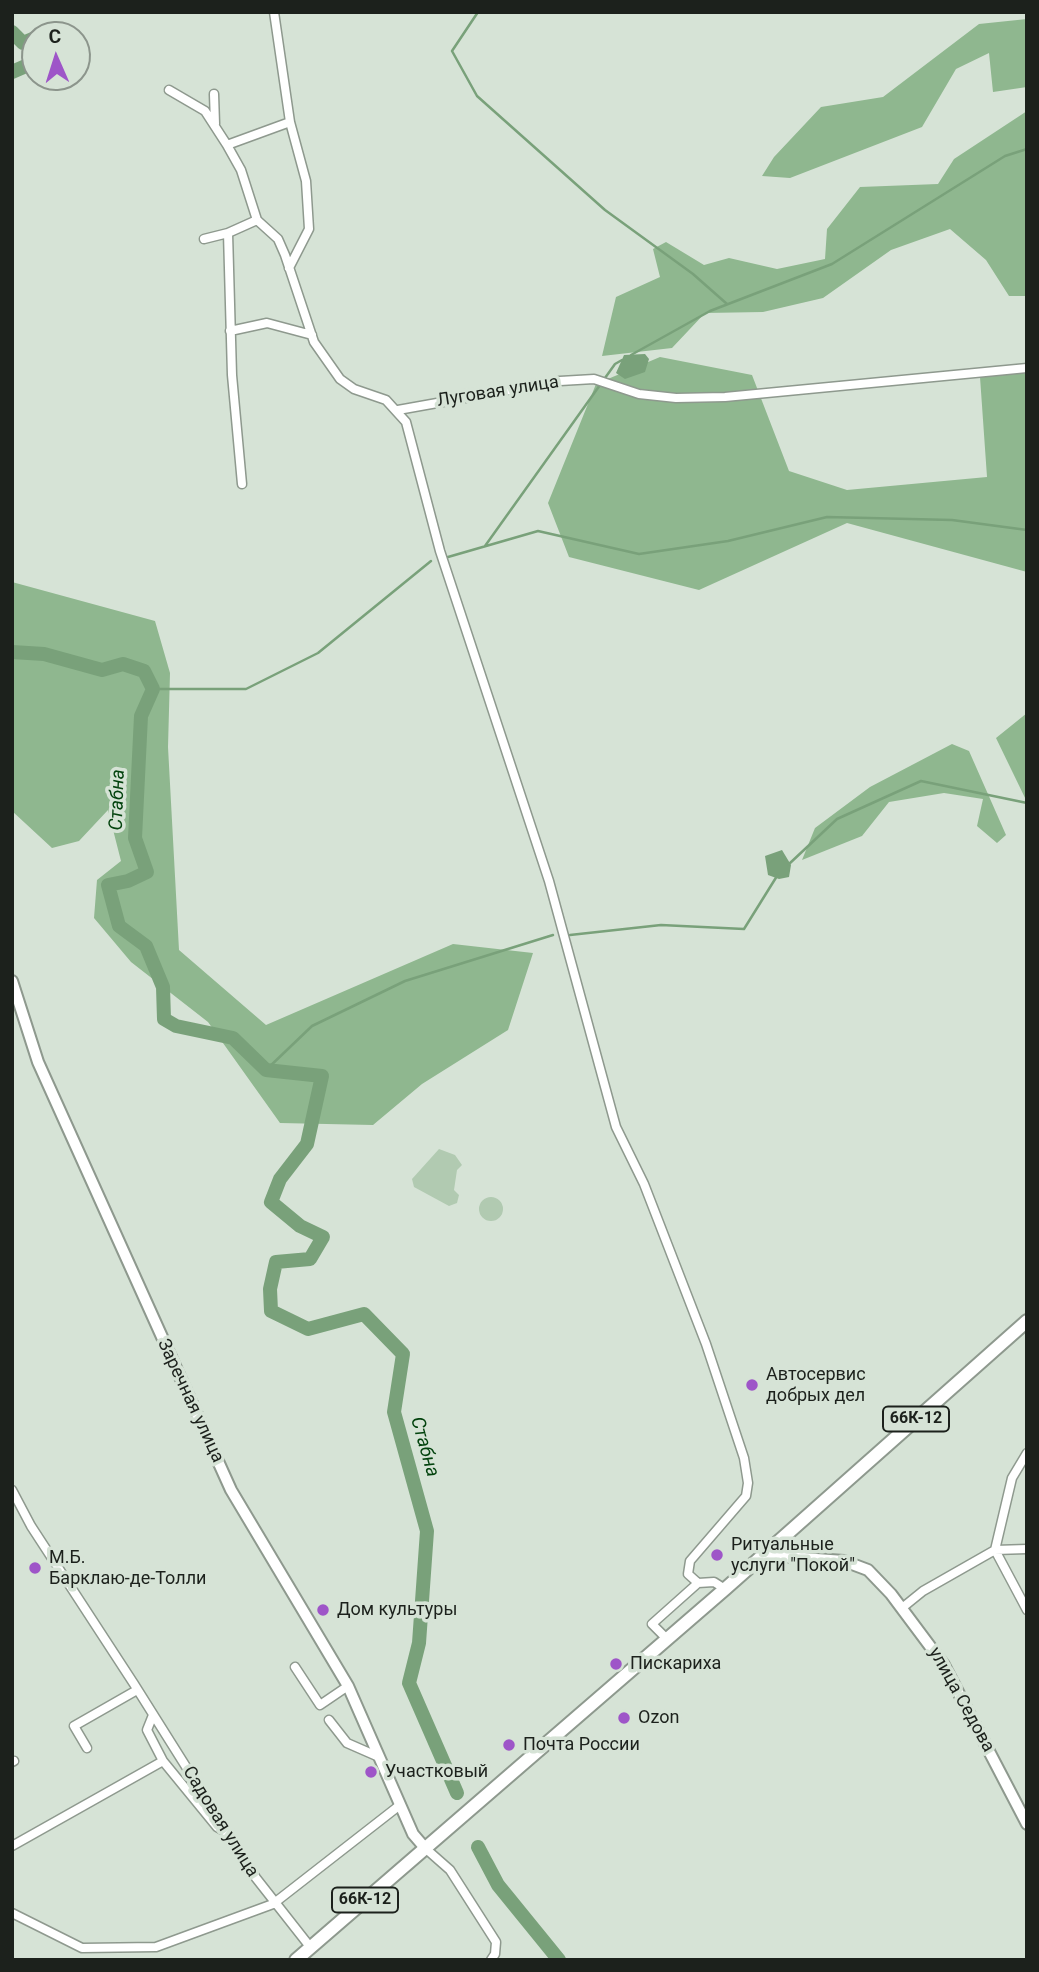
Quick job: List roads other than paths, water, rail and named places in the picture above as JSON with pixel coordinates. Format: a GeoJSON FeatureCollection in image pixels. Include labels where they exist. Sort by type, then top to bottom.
{"type":"FeatureCollection","features":[{"type":"Feature","properties":{"kind":"main road","name":"66К-12"},"geometry":{"type":"LineString","coordinates":[[296,1960],[667,1639],[1027,1321]]}},
{"type":"Feature","properties":{"kind":"street"},"geometry":{"type":"LineString","coordinates":[[274,12],[290,122],[306,181],[309,229],[289,268]]}},
{"type":"Feature","properties":{"kind":"street"},"geometry":{"type":"LineString","coordinates":[[169,90],[205,111],[242,170],[257,220],[278,239],[312,335],[340,379],[354,389],[386,400],[398,410],[406,422],[440,551],[549,881],[616,1126],[643,1184],[706,1344],[744,1458],[748,1483],[746,1496],[690,1562],[688,1574],[698,1583]]}},
{"type":"Feature","properties":{"kind":"street"},"geometry":{"type":"LineString","coordinates":[[214,94],[215,127]]}},
{"type":"Feature","properties":{"kind":"street"},"geometry":{"type":"LineString","coordinates":[[227,145],[290,122]]}},
{"type":"Feature","properties":{"kind":"street"},"geometry":{"type":"LineString","coordinates":[[204,239],[228,233],[257,220]]}},
{"type":"Feature","properties":{"kind":"street"},"geometry":{"type":"LineString","coordinates":[[228,233],[230,331],[243,484]]}},
{"type":"Feature","properties":{"kind":"street"},"geometry":{"type":"LineString","coordinates":[[230,331],[267,323],[312,335]]}},
{"type":"Feature","properties":{"kind":"street","name":"Луговая улица"},"geometry":{"type":"LineString","coordinates":[[398,410],[560,381],[598,380],[639,394],[676,398],[725,397],[1027,368]]}},
{"type":"Feature","properties":{"kind":"street","name":"Заречная улица"},"geometry":{"type":"LineString","coordinates":[[12,981],[38,1062],[231,1489],[348,1686],[413,1834],[429,1844]]}},
{"type":"Feature","properties":{"kind":"street"},"geometry":{"type":"LineString","coordinates":[[1027,1453],[1012,1478],[995,1550],[1027,1610]]}},
{"type":"Feature","properties":{"kind":"street","name":"Садовая улица"},"geometry":{"type":"LineString","coordinates":[[12,1490],[31,1526],[273,1904],[311,1948]]}},
{"type":"Feature","properties":{"kind":"street"},"geometry":{"type":"LineString","coordinates":[[902,1608],[923,1591],[995,1550],[1027,1549]]}},
{"type":"Feature","properties":{"kind":"street","name":"улица Седова"},"geometry":{"type":"LineString","coordinates":[[766,1551],[775,1556],[854,1562],[868,1570],[930,1644],[957,1687],[1027,1824]]}},
{"type":"Feature","properties":{"kind":"street"},"geometry":{"type":"LineString","coordinates":[[667,1639],[652,1624],[698,1583],[714,1582],[724,1589]]}},
{"type":"Feature","properties":{"kind":"street"},"geometry":{"type":"LineString","coordinates":[[295,1667],[320,1705],[348,1686]]}},
{"type":"Feature","properties":{"kind":"street"},"geometry":{"type":"LineString","coordinates":[[87,1748],[74,1726],[137,1690]]}},
{"type":"Feature","properties":{"kind":"street"},"geometry":{"type":"LineString","coordinates":[[153,1715],[148,1730],[163,1760],[217,1828],[227,1833]]}},
{"type":"Feature","properties":{"kind":"street"},"geometry":{"type":"LineString","coordinates":[[330,1720],[347,1742],[379,1757]]}},
{"type":"Feature","properties":{"kind":"street","name":"Садовая улица"},"geometry":{"type":"LineString","coordinates":[[12,1846],[163,1760]]}},
{"type":"Feature","properties":{"kind":"street"},"geometry":{"type":"LineString","coordinates":[[12,1913],[82,1948],[156,1947],[273,1904],[400,1805]]}},
{"type":"Feature","properties":{"kind":"street"},"geometry":{"type":"LineString","coordinates":[[429,1844],[450,1870],[496,1942],[495,1954],[491,1960]]}},
{"type":"Feature","properties":{"kind":"waterway"},"geometry":{"type":"LineString","coordinates":[[478,12],[452,51],[477,96],[605,210],[693,274],[727,304]]}},
{"type":"Feature","properties":{"kind":"waterway","name":"Стабна"},"geometry":{"type":"LineString","coordinates":[[12,32],[21,41]]}},
{"type":"Feature","properties":{"kind":"waterway","name":"Стабна"},"geometry":{"type":"LineString","coordinates":[[12,72],[21,68]]}},
{"type":"Feature","properties":{"kind":"waterway"},"geometry":{"type":"LineString","coordinates":[[631,355],[710,311],[832,264],[1005,156],[1027,149]]}},
{"type":"Feature","properties":{"kind":"waterway"},"geometry":{"type":"LineString","coordinates":[[485,546],[615,364],[622,360]]}},
{"type":"Feature","properties":{"kind":"waterway"},"geometry":{"type":"LineString","coordinates":[[448,557],[538,531],[639,554],[728,541],[827,517],[952,520],[1027,530]]}},
{"type":"Feature","properties":{"kind":"waterway"},"geometry":{"type":"LineString","coordinates":[[153,689],[246,689],[318,653],[431,561]]}},
{"type":"Feature","properties":{"kind":"waterway","name":"Стабна"},"geometry":{"type":"LineString","coordinates":[[12,652],[44,654],[102,670],[123,664],[144,671],[153,689],[141,716],[135,838],[147,872],[128,881],[108,885],[119,926],[146,946],[163,987],[164,1019],[176,1026],[233,1038],[266,1070],[322,1076],[307,1144],[280,1179],[271,1202],[300,1226],[323,1237],[310,1259],[276,1262],[270,1289],[271,1311],[308,1329],[364,1314],[403,1354],[394,1412],[427,1531],[419,1643],[409,1683],[457,1793]]}},
{"type":"Feature","properties":{"kind":"waterway"},"geometry":{"type":"LineString","coordinates":[[789,864],[837,819],[921,781],[1027,803]]}},
{"type":"Feature","properties":{"kind":"waterway"},"geometry":{"type":"LineString","coordinates":[[570,935],[661,925],[744,929],[777,876]]}},
{"type":"Feature","properties":{"kind":"waterway"},"geometry":{"type":"LineString","coordinates":[[266,1070],[312,1026],[405,981],[553,935]]}},
{"type":"Feature","properties":{"kind":"waterway","name":"Стабна"},"geometry":{"type":"LineString","coordinates":[[478,1847],[498,1885],[559,1960]]}},
{"type":"Feature","properties":{"kind":"place","name":"Автосервис добрых дел"},"geometry":{"type":"Point","coordinates":[752,1385]}},
{"type":"Feature","properties":{"kind":"place","name":"Ритуальные услуги \"Покой\""},"geometry":{"type":"Point","coordinates":[717,1555]}},
{"type":"Feature","properties":{"kind":"place","name":"М.Б. Барклаю-де-Толли"},"geometry":{"type":"Point","coordinates":[35,1568]}},
{"type":"Feature","properties":{"kind":"place","name":"Дом культуры"},"geometry":{"type":"Point","coordinates":[323,1610]}},
{"type":"Feature","properties":{"kind":"place","name":"Пискариха"},"geometry":{"type":"Point","coordinates":[616,1664]}},
{"type":"Feature","properties":{"kind":"place","name":"Ozon"},"geometry":{"type":"Point","coordinates":[624,1718]}},
{"type":"Feature","properties":{"kind":"place","name":"Почта России"},"geometry":{"type":"Point","coordinates":[509,1745]}},
{"type":"Feature","properties":{"kind":"place","name":"Участковый"},"geometry":{"type":"Point","coordinates":[371,1772]}}]}
